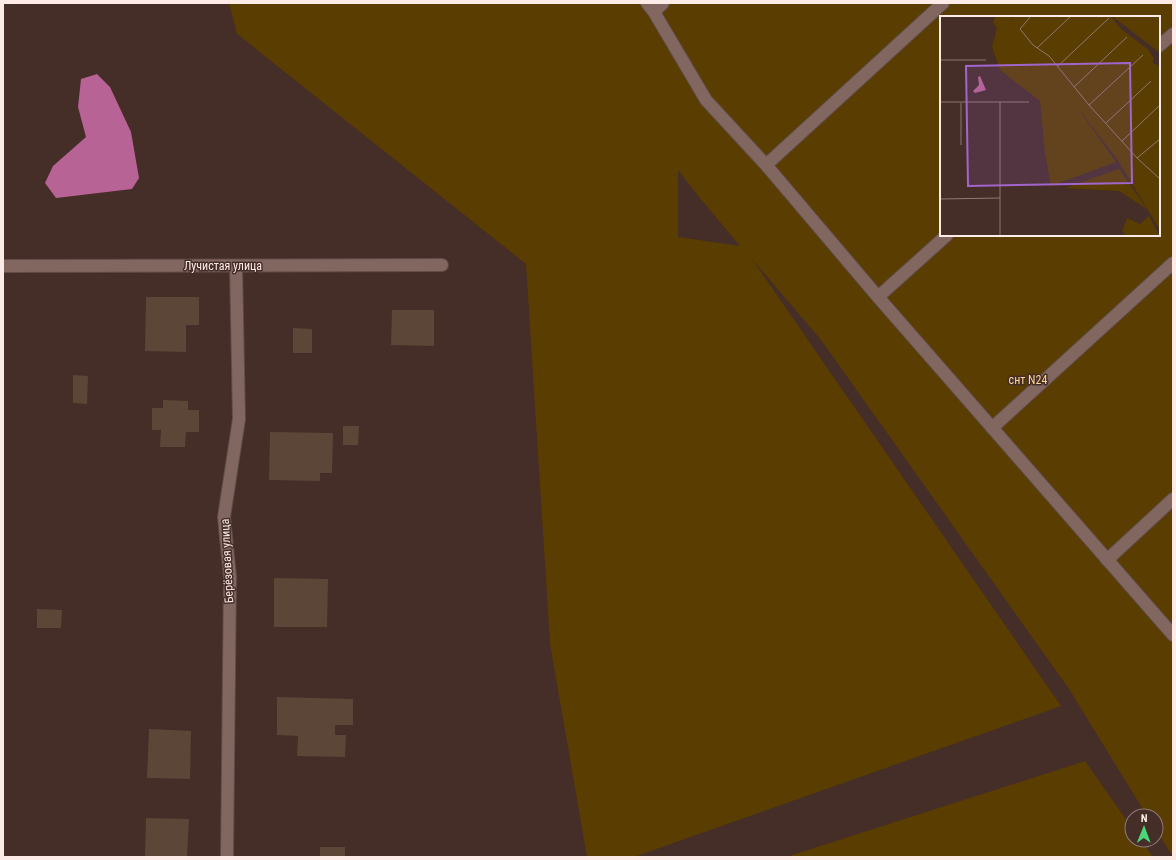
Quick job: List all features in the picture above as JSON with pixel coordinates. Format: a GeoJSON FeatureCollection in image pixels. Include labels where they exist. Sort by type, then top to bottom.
{"type":"FeatureCollection","features":[{"type":"Feature","properties":{"kind":"street"},"geometry":{"type":"LineString","coordinates":[[664,3],[650,7],[706,100],[766,165],[878,297],[1173,635]]}},
{"type":"Feature","properties":{"kind":"street"},"geometry":{"type":"LineString","coordinates":[[766,165],[943,3]]}},
{"type":"Feature","properties":{"kind":"street"},"geometry":{"type":"LineString","coordinates":[[1160,45],[1173,34]]}},
{"type":"Feature","properties":{"kind":"street"},"geometry":{"type":"LineString","coordinates":[[878,297],[946,236]]}},
{"type":"Feature","properties":{"kind":"street"},"geometry":{"type":"LineString","coordinates":[[992,428],[1173,263]]}},
{"type":"Feature","properties":{"kind":"street","name":"Лучистая улица"},"geometry":{"type":"LineString","coordinates":[[3,266],[442,265]]}},
{"type":"Feature","properties":{"kind":"street","name":"Берёзовая улица"},"geometry":{"type":"LineString","coordinates":[[227,857],[230,577],[224,517],[239,419],[236,266]]}},
{"type":"Feature","properties":{"kind":"street"},"geometry":{"type":"LineString","coordinates":[[1107,560],[1173,499]]}},
{"type":"Feature","properties":{"kind":"green space","name":"снт N24"},"geometry":{"type":"Polygon","coordinates":[[[229,3],[1173,3],[1173,857],[1164,843],[1164,808],[1142,808],[1069,689],[821,340],[752,259],[1061,706],[634,857],[587,857],[550,644],[526,264],[237,34],[229,3]],[[678,170],[678,237],[740,246],[699,197],[678,170]]]}},
{"type":"Feature","properties":{"kind":"green space"},"geometry":{"type":"Polygon","coordinates":[[[1085,761],[1124,817],[1124,848],[1147,848],[1153,857],[786,857],[1085,761]]]}},
{"type":"Feature","properties":{"kind":"shaded area"},"geometry":{"type":"Polygon","coordinates":[[[97,74],[110,87],[131,132],[139,178],[132,189],[56,198],[45,183],[53,166],[86,137],[78,107],[81,79],[97,74]]]}},
{"type":"Feature","properties":{"kind":"building"},"geometry":{"type":"Polygon","coordinates":[[[146,297],[199,297],[199,325],[186,325],[186,352],[145,351],[146,297]]]}},
{"type":"Feature","properties":{"kind":"building"},"geometry":{"type":"Polygon","coordinates":[[[392,310],[434,310],[434,346],[391,345],[392,310]]]}},
{"type":"Feature","properties":{"kind":"building"},"geometry":{"type":"Polygon","coordinates":[[[293,328],[312,329],[312,353],[293,353],[293,328]]]}},
{"type":"Feature","properties":{"kind":"building"},"geometry":{"type":"Polygon","coordinates":[[[73,375],[88,376],[87,404],[73,403],[73,375]]]}},
{"type":"Feature","properties":{"kind":"building"},"geometry":{"type":"Polygon","coordinates":[[[163,400],[188,401],[188,410],[199,410],[199,432],[186,432],[185,447],[160,447],[161,430],[152,430],[152,408],[163,408],[163,400]]]}},
{"type":"Feature","properties":{"kind":"building"},"geometry":{"type":"Polygon","coordinates":[[[343,426],[359,426],[358,445],[343,445],[343,426]]]}},
{"type":"Feature","properties":{"kind":"building"},"geometry":{"type":"Polygon","coordinates":[[[270,432],[333,433],[332,473],[320,473],[320,481],[269,480],[270,432]]]}},
{"type":"Feature","properties":{"kind":"building"},"geometry":{"type":"Polygon","coordinates":[[[274,578],[328,579],[327,627],[274,627],[274,578]]]}},
{"type":"Feature","properties":{"kind":"building"},"geometry":{"type":"Polygon","coordinates":[[[37,609],[62,610],[61,628],[37,628],[37,609]]]}},
{"type":"Feature","properties":{"kind":"building"},"geometry":{"type":"Polygon","coordinates":[[[277,697],[353,699],[353,725],[335,725],[335,735],[346,735],[345,757],[297,756],[298,736],[277,735],[277,697]]]}},
{"type":"Feature","properties":{"kind":"building"},"geometry":{"type":"Polygon","coordinates":[[[149,729],[191,731],[190,779],[147,778],[149,729]]]}},
{"type":"Feature","properties":{"kind":"building"},"geometry":{"type":"Polygon","coordinates":[[[146,818],[189,819],[187,857],[145,857],[146,818]]]}},
{"type":"Feature","properties":{"kind":"building"},"geometry":{"type":"Polygon","coordinates":[[[320,847],[345,847],[345,857],[320,857],[320,847]]]}}]}
